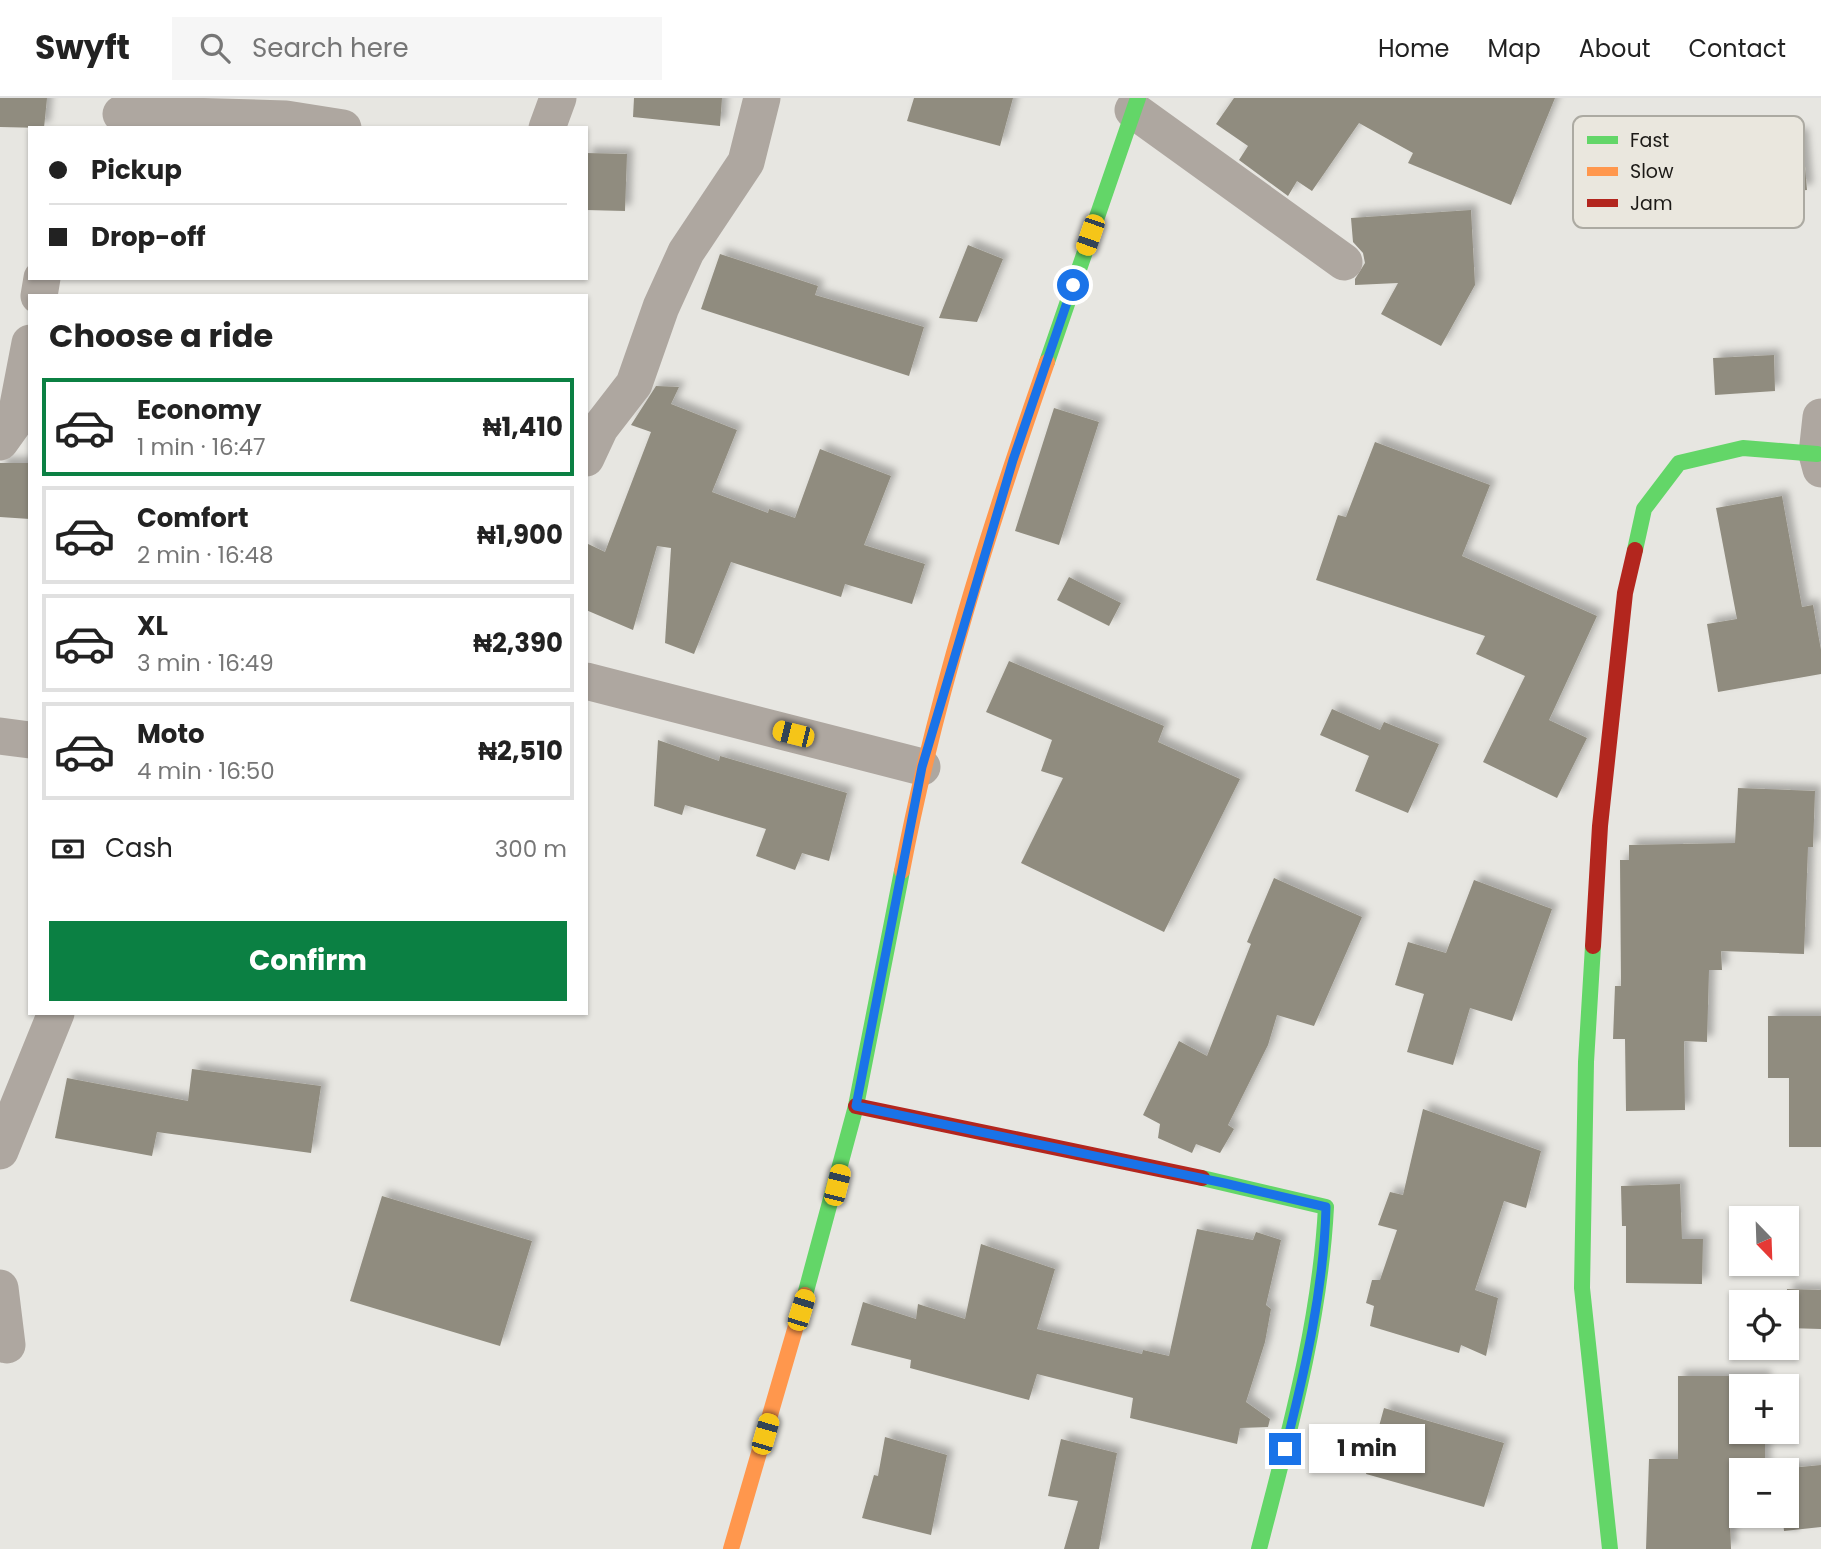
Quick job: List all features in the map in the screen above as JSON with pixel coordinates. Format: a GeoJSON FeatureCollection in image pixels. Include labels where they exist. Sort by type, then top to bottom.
{"type":"FeatureCollection","features":[{"type":"Feature","properties":{"kind":"street"},"geometry":{"type":"LineString","coordinates":[[548,126],[558,98]]}},
{"type":"Feature","properties":{"kind":"street"},"geometry":{"type":"LineString","coordinates":[[588,454],[600,428],[634,384],[661,307],[686,252],[746,162],[762,98]]}},
{"type":"Feature","properties":{"kind":"street"},"geometry":{"type":"LineString","coordinates":[[731,1549],[830,1211],[856,1106],[922,767],[1013,460],[1135,104],[1344,262]]}},
{"type":"Feature","properties":{"kind":"street"},"geometry":{"type":"LineString","coordinates":[[118,113],[286,119],[330,126]]}},
{"type":"Feature","properties":{"kind":"street"},"geometry":{"type":"LineString","coordinates":[[0,442],[15,421],[28,354]]}},
{"type":"Feature","properties":{"kind":"street"},"geometry":{"type":"LineString","coordinates":[[1610,1549],[1582,1275],[1586,1062],[1600,840],[1625,593],[1644,509],[1679,463],[1743,448],[1819,462],[1821,417]]}},
{"type":"Feature","properties":{"kind":"street"},"geometry":{"type":"LineString","coordinates":[[588,682],[922,767]]}},
{"type":"Feature","properties":{"kind":"street"},"geometry":{"type":"LineString","coordinates":[[0,736],[28,740]]}},
{"type":"Feature","properties":{"kind":"street"},"geometry":{"type":"LineString","coordinates":[[0,1151],[55,1015]]}},
{"type":"Feature","properties":{"kind":"street"},"geometry":{"type":"LineString","coordinates":[[856,1106],[1326,1207],[1325,1248],[1298,1399],[1259,1549]]}},
{"type":"Feature","properties":{"kind":"street"},"geometry":{"type":"LineString","coordinates":[[0,1287],[7,1345]]}},
{"type":"Feature","properties":{"kind":"building"},"geometry":{"type":"Polygon","coordinates":[[[0,98],[47,98],[44,126],[0,127],[0,98]]]}},
{"type":"Feature","properties":{"kind":"building"},"geometry":{"type":"Polygon","coordinates":[[[634,98],[722,98],[720,126],[633,117],[634,98]]]}},
{"type":"Feature","properties":{"kind":"building"},"geometry":{"type":"Polygon","coordinates":[[[914,98],[1013,98],[1000,146],[907,121],[914,98]]]}},
{"type":"Feature","properties":{"kind":"building"},"geometry":{"type":"Polygon","coordinates":[[[1234,98],[1555,98],[1511,205],[1408,163],[1413,153],[1359,123],[1312,191],[1297,181],[1288,196],[1239,160],[1248,146],[1216,124],[1234,98]]]}},
{"type":"Feature","properties":{"kind":"building"},"geometry":{"type":"Polygon","coordinates":[[[588,153],[627,154],[625,211],[588,210],[588,153]]]}},
{"type":"Feature","properties":{"kind":"building"},"geometry":{"type":"Polygon","coordinates":[[[1804,156],[1807,190],[1804,190],[1804,156]]]}},
{"type":"Feature","properties":{"kind":"building"},"geometry":{"type":"Polygon","coordinates":[[[1471,210],[1475,285],[1441,346],[1381,314],[1398,283],[1355,285],[1355,279],[1365,263],[1363,253],[1353,242],[1351,218],[1471,210]]]}},
{"type":"Feature","properties":{"kind":"building"},"geometry":{"type":"Polygon","coordinates":[[[968,245],[1003,259],[977,322],[939,318],[968,245]]]}},
{"type":"Feature","properties":{"kind":"building"},"geometry":{"type":"Polygon","coordinates":[[[720,254],[818,286],[815,295],[924,327],[909,376],[701,309],[720,254]]]}},
{"type":"Feature","properties":{"kind":"building"},"geometry":{"type":"Polygon","coordinates":[[[1774,355],[1775,391],[1715,395],[1713,358],[1774,355]]]}},
{"type":"Feature","properties":{"kind":"building"},"geometry":{"type":"Polygon","coordinates":[[[656,386],[679,387],[671,404],[737,430],[712,492],[768,513],[769,509],[795,518],[820,449],[891,476],[864,545],[925,564],[912,604],[845,584],[841,597],[731,562],[694,654],[665,643],[671,548],[657,546],[633,630],[588,611],[588,544],[605,552],[651,432],[631,425],[656,386]]]}},
{"type":"Feature","properties":{"kind":"building"},"geometry":{"type":"Polygon","coordinates":[[[1054,408],[1099,422],[1059,545],[1015,531],[1054,408]]]}},
{"type":"Feature","properties":{"kind":"building"},"geometry":{"type":"Polygon","coordinates":[[[1375,442],[1490,485],[1462,556],[1597,616],[1549,720],[1587,738],[1557,798],[1483,762],[1525,676],[1476,654],[1485,636],[1316,580],[1338,515],[1346,517],[1375,442]]]}},
{"type":"Feature","properties":{"kind":"building"},"geometry":{"type":"Polygon","coordinates":[[[0,463],[28,463],[28,519],[0,517],[0,463]]]}},
{"type":"Feature","properties":{"kind":"building"},"geometry":{"type":"Polygon","coordinates":[[[1782,496],[1802,607],[1813,605],[1821,650],[1821,674],[1718,692],[1707,624],[1737,619],[1716,508],[1782,496]]]}},
{"type":"Feature","properties":{"kind":"building"},"geometry":{"type":"Polygon","coordinates":[[[1069,577],[1121,603],[1109,626],[1057,600],[1069,577]]]}},
{"type":"Feature","properties":{"kind":"building"},"geometry":{"type":"Polygon","coordinates":[[[1009,661],[1164,726],[1158,742],[1240,779],[1164,932],[1021,863],[1063,778],[1041,771],[1052,740],[986,712],[1009,661]]]}},
{"type":"Feature","properties":{"kind":"building"},"geometry":{"type":"Polygon","coordinates":[[[1332,709],[1380,730],[1384,722],[1439,744],[1408,813],[1355,791],[1369,756],[1320,735],[1332,709]]]}},
{"type":"Feature","properties":{"kind":"building"},"geometry":{"type":"Polygon","coordinates":[[[658,740],[719,761],[720,756],[847,793],[829,861],[802,853],[795,870],[756,856],[766,829],[685,805],[682,815],[654,806],[658,740]]]}},
{"type":"Feature","properties":{"kind":"building"},"geometry":{"type":"Polygon","coordinates":[[[1738,788],[1815,791],[1813,847],[1808,847],[1804,954],[1721,951],[1722,970],[1709,970],[1707,1042],[1684,1041],[1685,1110],[1626,1111],[1625,1039],[1613,1039],[1615,986],[1621,986],[1620,860],[1629,860],[1629,845],[1735,843],[1738,788]]]}},
{"type":"Feature","properties":{"kind":"building"},"geometry":{"type":"Polygon","coordinates":[[[1274,878],[1362,917],[1314,1026],[1277,1015],[1268,1045],[1228,1125],[1234,1129],[1220,1153],[1196,1144],[1192,1153],[1158,1138],[1160,1124],[1143,1115],[1179,1041],[1207,1056],[1251,944],[1247,942],[1274,878]]]}},
{"type":"Feature","properties":{"kind":"building"},"geometry":{"type":"Polygon","coordinates":[[[1474,880],[1552,909],[1512,1021],[1470,1008],[1453,1065],[1407,1052],[1424,994],[1395,985],[1408,942],[1446,953],[1474,880]]]}},
{"type":"Feature","properties":{"kind":"building"},"geometry":{"type":"Polygon","coordinates":[[[1768,1016],[1821,1016],[1821,1147],[1789,1147],[1789,1078],[1768,1078],[1768,1016]]]}},
{"type":"Feature","properties":{"kind":"building"},"geometry":{"type":"Polygon","coordinates":[[[192,1069],[321,1086],[311,1153],[157,1132],[152,1156],[55,1138],[67,1078],[188,1101],[192,1069]]]}},
{"type":"Feature","properties":{"kind":"building"},"geometry":{"type":"Polygon","coordinates":[[[1423,1109],[1541,1151],[1526,1208],[1504,1201],[1475,1290],[1498,1298],[1486,1356],[1461,1345],[1459,1353],[1370,1326],[1374,1306],[1366,1303],[1372,1280],[1380,1280],[1397,1230],[1378,1225],[1390,1192],[1403,1195],[1423,1109]]]}},
{"type":"Feature","properties":{"kind":"building"},"geometry":{"type":"Polygon","coordinates":[[[1680,1184],[1682,1239],[1703,1239],[1702,1284],[1626,1283],[1626,1226],[1622,1226],[1621,1186],[1680,1184]]]}},
{"type":"Feature","properties":{"kind":"building"},"geometry":{"type":"Polygon","coordinates":[[[382,1196],[532,1241],[500,1346],[350,1301],[382,1196]]]}},
{"type":"Feature","properties":{"kind":"building"},"geometry":{"type":"Polygon","coordinates":[[[1197,1229],[1253,1240],[1256,1232],[1281,1240],[1266,1305],[1271,1309],[1265,1342],[1246,1402],[1270,1419],[1268,1427],[1240,1428],[1237,1444],[1130,1418],[1133,1398],[1037,1374],[1029,1400],[910,1368],[911,1360],[851,1345],[863,1302],[916,1319],[918,1304],[965,1319],[981,1244],[1055,1269],[1037,1329],[1142,1354],[1143,1350],[1169,1356],[1197,1229]]]}},
{"type":"Feature","properties":{"kind":"building"},"geometry":{"type":"Polygon","coordinates":[[[1787,1289],[1821,1290],[1821,1329],[1799,1328],[1799,1290],[1787,1289]]]}},
{"type":"Feature","properties":{"kind":"building"},"geometry":{"type":"Polygon","coordinates":[[[1678,1376],[1729,1376],[1729,1444],[1765,1444],[1765,1458],[1729,1458],[1731,1549],[1646,1549],[1649,1459],[1678,1459],[1678,1376]]]}},
{"type":"Feature","properties":{"kind":"building"},"geometry":{"type":"Polygon","coordinates":[[[1384,1408],[1504,1443],[1484,1507],[1366,1474],[1384,1408]]]}},
{"type":"Feature","properties":{"kind":"building"},"geometry":{"type":"Polygon","coordinates":[[[885,1437],[947,1455],[931,1535],[862,1518],[874,1475],[878,1476],[885,1437]]]}},
{"type":"Feature","properties":{"kind":"building"},"geometry":{"type":"Polygon","coordinates":[[[1061,1439],[1117,1453],[1099,1549],[1064,1549],[1078,1501],[1048,1496],[1061,1439]]]}},
{"type":"Feature","properties":{"kind":"building"},"geometry":{"type":"Polygon","coordinates":[[[1821,1465],[1821,1527],[1784,1531],[1784,1528],[1799,1528],[1799,1467],[1821,1465]]]}},
{"type":"Feature","properties":{"kind":"traffic: fast"},"geometry":{"type":"LineString","coordinates":[[1047,362],[1138,98]]}},
{"type":"Feature","properties":{"kind":"traffic: fast"},"geometry":{"type":"LineString","coordinates":[[1635,550],[1644,509],[1679,463],[1743,448],[1817,454]]}},
{"type":"Feature","properties":{"kind":"traffic: fast"},"geometry":{"type":"LineString","coordinates":[[805,1295],[856,1106],[902,871]]}},
{"type":"Feature","properties":{"kind":"traffic: fast"},"geometry":{"type":"LineString","coordinates":[[1593,946],[1586,1062],[1582,1288],[1610,1549]]}},
{"type":"Feature","properties":{"kind":"traffic: fast"},"geometry":{"type":"LineString","coordinates":[[1202,1178],[1326,1207],[1323,1251],[1310,1337],[1259,1549]]}},
{"type":"Feature","properties":{"kind":"traffic: slow"},"geometry":{"type":"LineString","coordinates":[[902,871],[930,742],[965,614],[1047,362]]}},
{"type":"Feature","properties":{"kind":"traffic: slow"},"geometry":{"type":"LineString","coordinates":[[731,1549],[805,1295]]}},
{"type":"Feature","properties":{"kind":"traffic: jam"},"geometry":{"type":"LineString","coordinates":[[1593,946],[1600,826],[1625,593],[1635,550]]}},
{"type":"Feature","properties":{"kind":"traffic: jam"},"geometry":{"type":"LineString","coordinates":[[856,1106],[1202,1178]]}},
{"type":"Feature","properties":{"kind":"route"},"geometry":{"type":"LineString","coordinates":[[1073,285],[1013,460],[922,767],[856,1106],[1326,1207],[1325,1248],[1298,1399],[1285,1449]]}}]}
